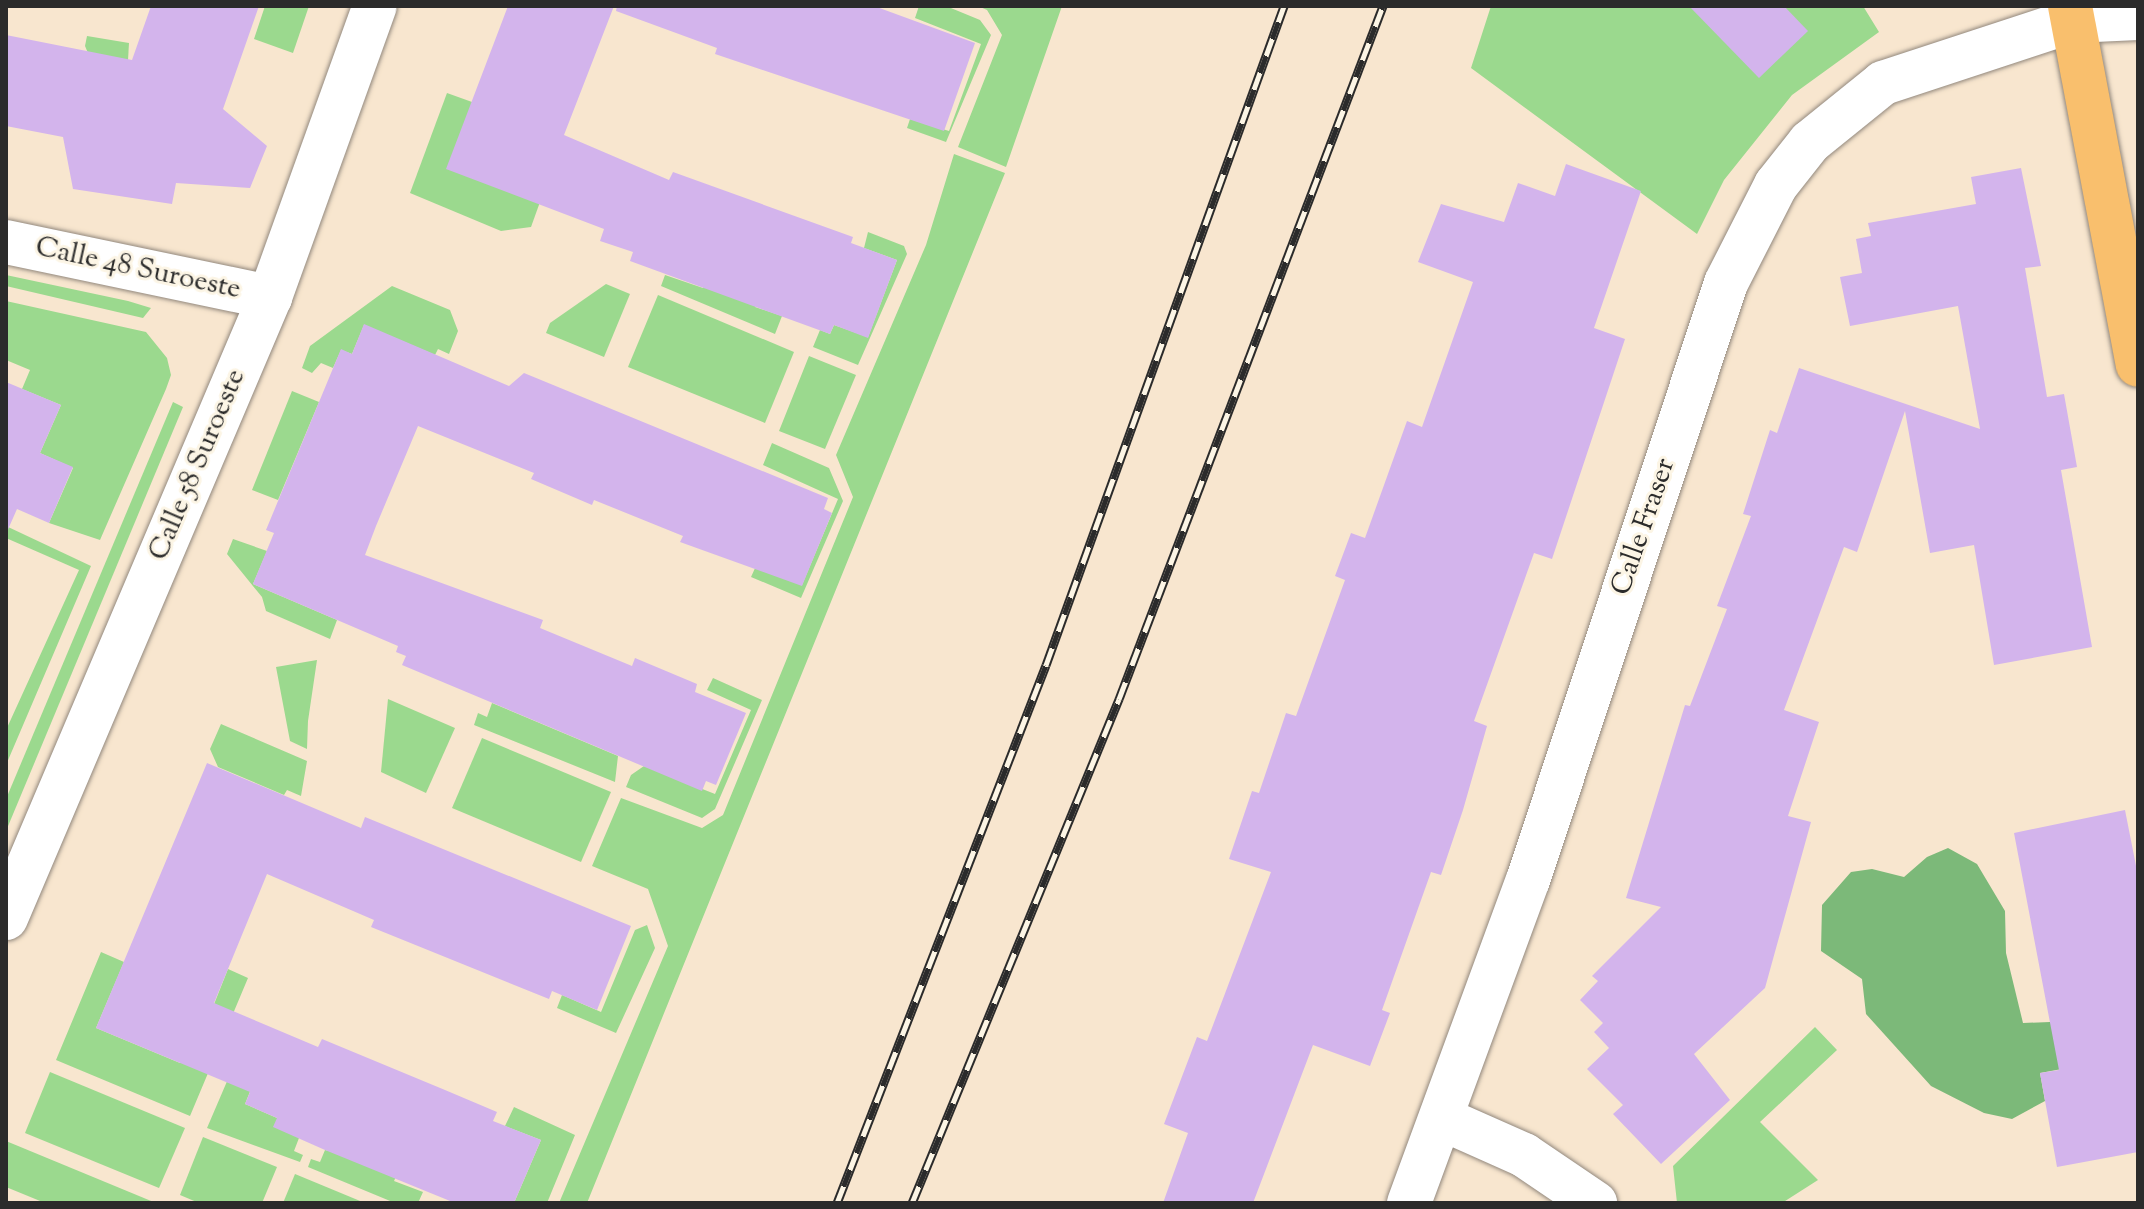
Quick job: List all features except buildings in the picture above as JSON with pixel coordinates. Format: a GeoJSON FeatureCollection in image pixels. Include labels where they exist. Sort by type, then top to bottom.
{"type":"FeatureCollection","features":[{"type":"Feature","properties":{"kind":"main road"},"geometry":{"type":"LineString","coordinates":[[2071,14],[2138,365]]}},
{"type":"Feature","properties":{"kind":"street","name":"Calle 58 Suroeste"},"geometry":{"type":"LineString","coordinates":[[6,918],[270,297],[375,6]]}},
{"type":"Feature","properties":{"kind":"street","name":"Calle Fraser"},"geometry":{"type":"LineString","coordinates":[[1409,1203],[1443,1119],[1528,880],[1726,283],[1751,228],[1810,142],[1883,83],[2071,14],[2138,18]]}},
{"type":"Feature","properties":{"kind":"street","name":"Calle 48 Suroeste"},"geometry":{"type":"LineString","coordinates":[[6,242],[270,297]]}},
{"type":"Feature","properties":{"kind":"street"},"geometry":{"type":"LineString","coordinates":[[1443,1119],[1524,1155],[1595,1203]]}},
{"type":"Feature","properties":{"kind":"green space"},"geometry":{"type":"Polygon","coordinates":[[[265,6],[309,6],[293,53],[254,39],[265,6]]]}},
{"type":"Feature","properties":{"kind":"green space"},"geometry":{"type":"Polygon","coordinates":[[[919,6],[946,6],[980,20],[991,35],[946,142],[907,128],[910,119],[949,131],[981,44],[915,18],[919,6]]]}},
{"type":"Feature","properties":{"kind":"green space"},"geometry":{"type":"Polygon","coordinates":[[[978,6],[1062,6],[1006,167],[958,147],[1002,35],[987,10],[978,6]]]}},
{"type":"Feature","properties":{"kind":"green space"},"geometry":{"type":"Polygon","coordinates":[[[1491,6],[1863,6],[1879,32],[1792,95],[1724,180],[1697,234],[1471,68],[1491,6]]]}},
{"type":"Feature","properties":{"kind":"green space"},"geometry":{"type":"Polygon","coordinates":[[[87,36],[129,43],[128,60],[104,91],[85,46],[87,36]]]}},
{"type":"Feature","properties":{"kind":"green space"},"geometry":{"type":"Polygon","coordinates":[[[447,93],[472,102],[540,202],[531,227],[501,231],[410,193],[447,93]]]}},
{"type":"Feature","properties":{"kind":"green space"},"geometry":{"type":"Polygon","coordinates":[[[954,154],[1005,173],[587,1203],[559,1203],[668,946],[648,889],[592,866],[621,798],[702,828],[723,815],[853,497],[836,455],[926,245],[954,154]]]}},
{"type":"Feature","properties":{"kind":"green space"},"geometry":{"type":"Polygon","coordinates":[[[868,232],[904,246],[907,254],[858,365],[813,347],[820,330],[830,334],[834,325],[868,337],[897,260],[864,248],[868,232]]]}},
{"type":"Feature","properties":{"kind":"green space"},"geometry":{"type":"Polygon","coordinates":[[[6,275],[151,308],[143,318],[6,286],[6,275]]]}},
{"type":"Feature","properties":{"kind":"green space"},"geometry":{"type":"Polygon","coordinates":[[[665,275],[703,288],[707,278],[758,297],[755,307],[782,316],[775,334],[661,286],[665,275]]]}},
{"type":"Feature","properties":{"kind":"green space"},"geometry":{"type":"Polygon","coordinates":[[[606,284],[630,294],[604,357],[546,333],[550,323],[606,284]]]}},
{"type":"Feature","properties":{"kind":"green space"},"geometry":{"type":"Polygon","coordinates":[[[392,286],[450,310],[458,331],[449,354],[438,349],[435,355],[364,325],[352,354],[341,350],[333,368],[321,363],[312,373],[302,368],[310,346],[392,286]]]}},
{"type":"Feature","properties":{"kind":"green space"},"geometry":{"type":"Polygon","coordinates":[[[658,295],[794,352],[765,423],[628,367],[658,295]]]}},
{"type":"Feature","properties":{"kind":"green space"},"geometry":{"type":"Polygon","coordinates":[[[6,301],[146,332],[167,358],[171,375],[166,389],[100,540],[49,523],[73,468],[40,453],[61,405],[22,389],[30,370],[6,360],[6,301]]]}},
{"type":"Feature","properties":{"kind":"green space"},"geometry":{"type":"Polygon","coordinates":[[[809,356],[856,375],[825,449],[779,431],[809,356]]]}},
{"type":"Feature","properties":{"kind":"green space"},"geometry":{"type":"Polygon","coordinates":[[[292,391],[319,402],[278,500],[252,490],[292,391]]]}},
{"type":"Feature","properties":{"kind":"green space"},"geometry":{"type":"Polygon","coordinates":[[[173,402],[183,407],[6,831],[6,799],[173,402]]]}},
{"type":"Feature","properties":{"kind":"green space"},"geometry":{"type":"Polygon","coordinates":[[[772,443],[829,468],[843,501],[801,598],[751,577],[756,566],[802,585],[838,499],[763,465],[772,443]]]}},
{"type":"Feature","properties":{"kind":"green space"},"geometry":{"type":"Polygon","coordinates":[[[6,526],[91,566],[6,765],[6,730],[79,570],[6,538],[6,526]]]}},
{"type":"Feature","properties":{"kind":"green space"},"geometry":{"type":"Polygon","coordinates":[[[233,539],[267,551],[253,584],[337,620],[330,639],[266,611],[262,597],[227,554],[233,539]]]}},
{"type":"Feature","properties":{"kind":"green space"},"geometry":{"type":"Polygon","coordinates":[[[317,660],[307,749],[290,741],[276,667],[317,660]]]}},
{"type":"Feature","properties":{"kind":"green space"},"geometry":{"type":"Polygon","coordinates":[[[713,678],[762,700],[715,809],[702,818],[626,787],[631,775],[644,766],[715,794],[751,710],[707,690],[713,678]]]}},
{"type":"Feature","properties":{"kind":"green space"},"geometry":{"type":"Polygon","coordinates":[[[388,699],[455,728],[426,793],[381,772],[388,699]]]}},
{"type":"Feature","properties":{"kind":"green space"},"geometry":{"type":"Polygon","coordinates":[[[492,703],[618,756],[615,782],[474,725],[478,713],[487,717],[492,703]]]}},
{"type":"Feature","properties":{"kind":"green space"},"geometry":{"type":"Polygon","coordinates":[[[221,724],[307,761],[301,796],[287,790],[284,795],[218,767],[210,749],[221,724]]]}},
{"type":"Feature","properties":{"kind":"green space"},"geometry":{"type":"Polygon","coordinates":[[[482,738],[611,792],[581,862],[452,808],[482,738]]]}},
{"type":"Feature","properties":{"kind":"green space"},"geometry":{"type":"Polygon","coordinates":[[[1948,848],[1977,864],[2005,911],[2006,953],[2023,1023],[2050,1022],[2100,1062],[2040,1073],[2045,1101],[2012,1119],[1984,1113],[1931,1086],[1866,1014],[1862,979],[1821,951],[1822,905],[1851,872],[1872,869],[1904,877],[1927,857],[1948,848]]]}},
{"type":"Feature","properties":{"kind":"green space"},"geometry":{"type":"Polygon","coordinates":[[[647,925],[655,948],[616,1033],[557,1008],[562,995],[601,1012],[635,930],[647,925]]]}},
{"type":"Feature","properties":{"kind":"green space"},"geometry":{"type":"Polygon","coordinates":[[[101,952],[124,962],[96,1028],[180,1063],[205,1027],[228,969],[248,978],[190,1116],[56,1060],[101,952]]]}},
{"type":"Feature","properties":{"kind":"green space"},"geometry":{"type":"Polygon","coordinates":[[[1815,1027],[1837,1050],[1760,1122],[1818,1180],[1782,1203],[1677,1203],[1673,1166],[1815,1027]]]}},
{"type":"Feature","properties":{"kind":"green space"},"geometry":{"type":"Polygon","coordinates":[[[234,1065],[257,1074],[245,1104],[277,1118],[299,1138],[294,1151],[303,1155],[300,1162],[207,1128],[234,1065]]]}},
{"type":"Feature","properties":{"kind":"green space"},"geometry":{"type":"Polygon","coordinates":[[[50,1072],[185,1128],[159,1188],[25,1133],[50,1072]]]}},
{"type":"Feature","properties":{"kind":"green space"},"geometry":{"type":"Polygon","coordinates":[[[514,1107],[575,1135],[547,1203],[514,1203],[541,1140],[505,1126],[514,1107]]]}},
{"type":"Feature","properties":{"kind":"green space"},"geometry":{"type":"Polygon","coordinates":[[[203,1137],[277,1167],[262,1203],[199,1203],[180,1195],[203,1137]]]}},
{"type":"Feature","properties":{"kind":"green space"},"geometry":{"type":"Polygon","coordinates":[[[6,1141],[156,1203],[45,1203],[6,1187],[6,1141]]]}},
{"type":"Feature","properties":{"kind":"green space"},"geometry":{"type":"Polygon","coordinates":[[[325,1150],[400,1168],[394,1181],[423,1192],[418,1203],[395,1203],[308,1167],[311,1159],[320,1162],[325,1150]]]}},
{"type":"Feature","properties":{"kind":"green space"},"geometry":{"type":"Polygon","coordinates":[[[295,1174],[365,1203],[283,1203],[295,1174]]]}},
{"type":"Feature","properties":{"kind":"railway"},"geometry":{"type":"LineString","coordinates":[[837,1203],[1046,665],[1284,6]]}},
{"type":"Feature","properties":{"kind":"railway"},"geometry":{"type":"LineString","coordinates":[[912,1203],[1119,699],[1383,6]]}}]}
